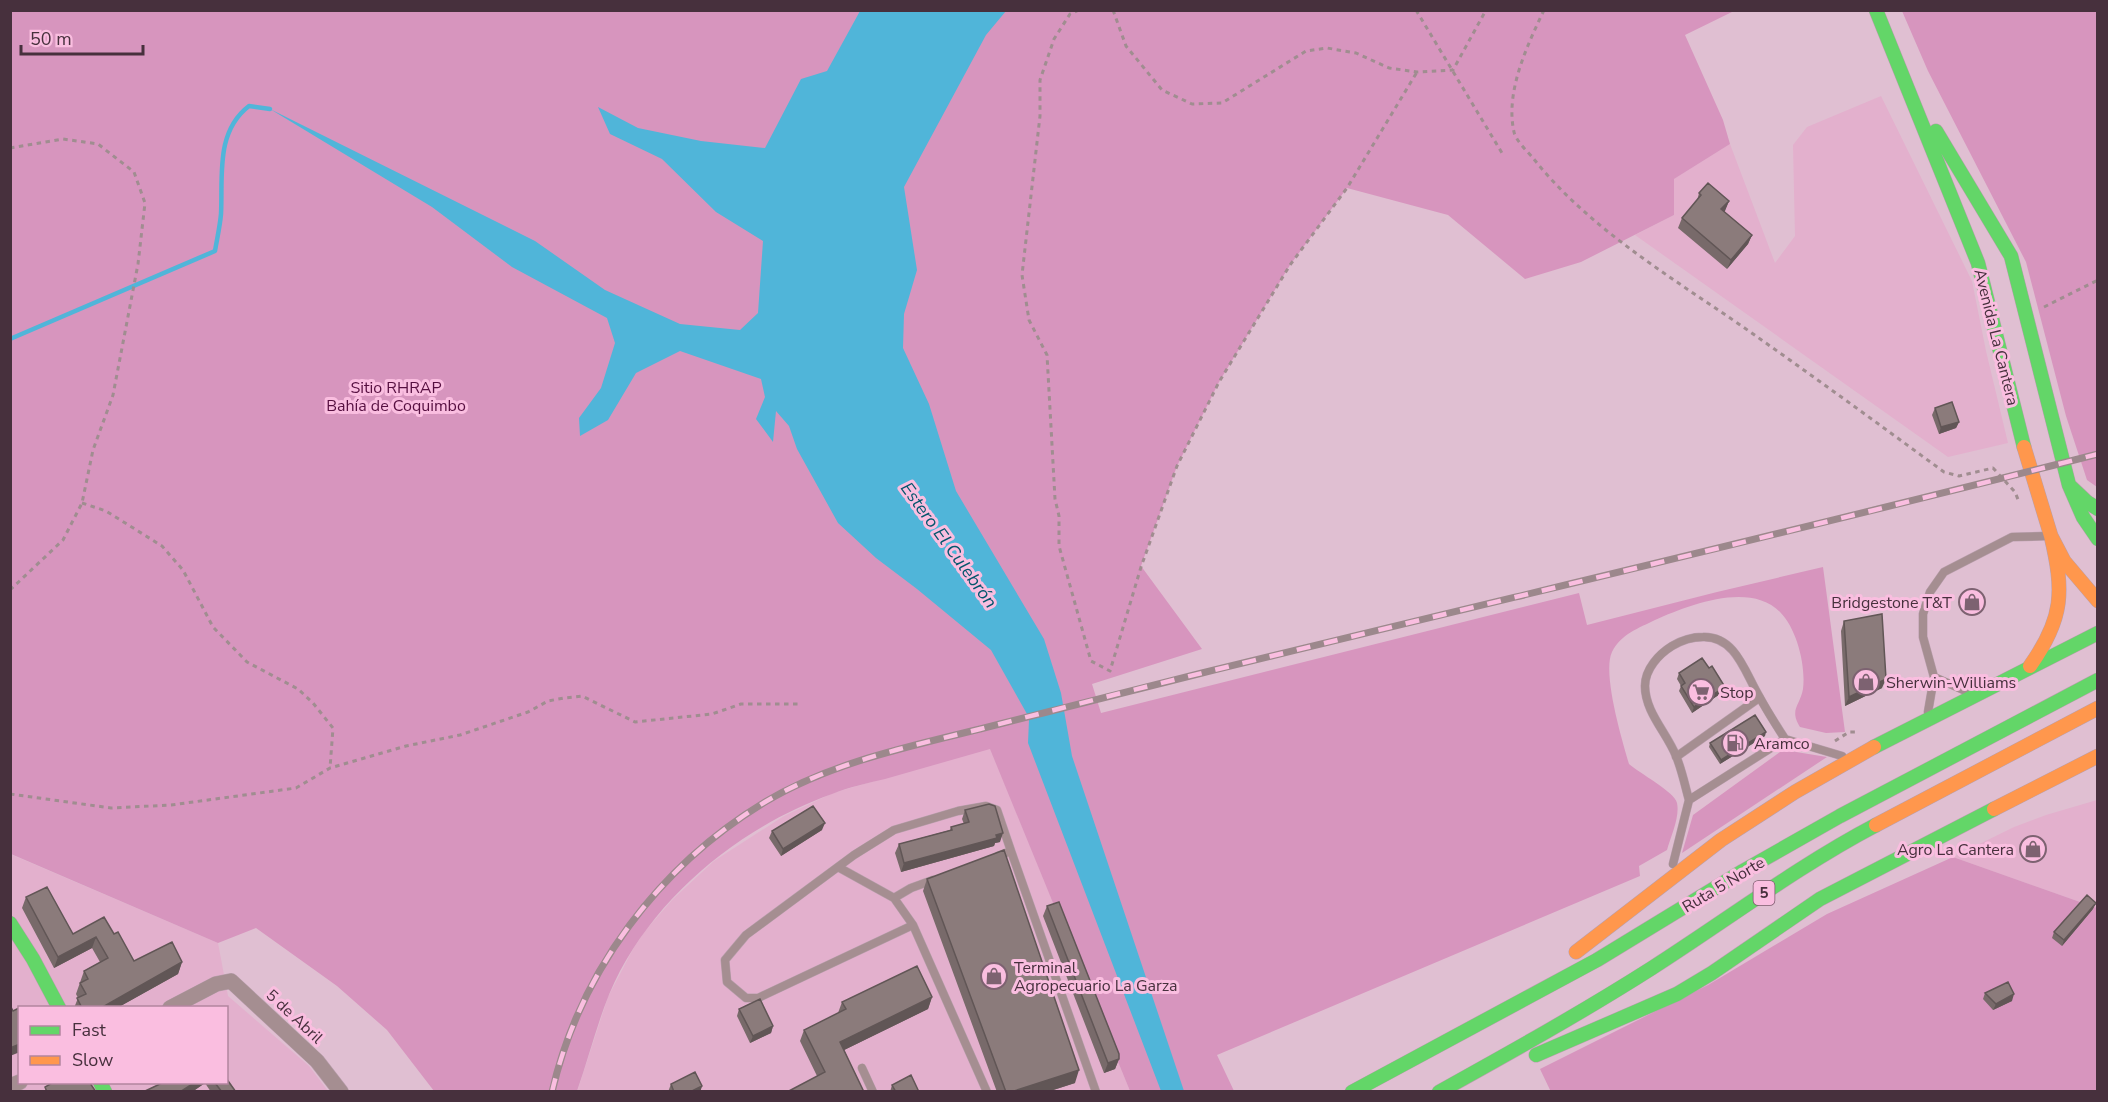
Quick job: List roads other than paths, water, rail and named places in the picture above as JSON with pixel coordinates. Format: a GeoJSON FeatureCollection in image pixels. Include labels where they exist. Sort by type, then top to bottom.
{"type":"FeatureCollection","features":[{"type":"Feature","properties":{"kind":"main road","name":"Avenida La Cantera"},"geometry":{"type":"LineString","coordinates":[[1876,10],[1978,263],[2031,471],[2051,536],[2064,561],[2097,600]]}},
{"type":"Feature","properties":{"kind":"main road","name":"Avenida La Cantera"},"geometry":{"type":"LineString","coordinates":[[1898,68],[2011,256],[2069,485],[2083,517],[2097,539]]}},
{"type":"Feature","properties":{"kind":"main road"},"geometry":{"type":"LineString","coordinates":[[2069,485],[2097,509]]}},
{"type":"Feature","properties":{"kind":"main road"},"geometry":{"type":"LineString","coordinates":[[2030,668],[2048,639],[2061,598],[2058,566],[2051,536]]}},
{"type":"Feature","properties":{"kind":"main road"},"geometry":{"type":"LineString","coordinates":[[1569,957],[1606,932],[1668,879],[1751,820],[1852,759],[2097,633]]}},
{"type":"Feature","properties":{"kind":"main road","name":"Ruta 5 Norte"},"geometry":{"type":"LineString","coordinates":[[1352,1092],[1597,960],[1830,821],[2097,680]]}},
{"type":"Feature","properties":{"kind":"main road","name":"Ruta 5 Norte"},"geometry":{"type":"LineString","coordinates":[[1438,1092],[1580,1013],[1810,863],[1865,831],[2097,708]]}},
{"type":"Feature","properties":{"kind":"main road"},"geometry":{"type":"LineString","coordinates":[[1446,1092],[1677,994],[1712,973],[1820,899],[2097,756]]}},
{"type":"Feature","properties":{"kind":"main road"},"geometry":{"type":"LineString","coordinates":[[2024,794],[2097,770]]}},
{"type":"Feature","properties":{"kind":"main road"},"geometry":{"type":"LineString","coordinates":[[10,923],[33,959],[58,1006]]}},
{"type":"Feature","properties":{"kind":"main road"},"geometry":{"type":"LineString","coordinates":[[1478,1024],[1551,970]]}},
{"type":"Feature","properties":{"kind":"street","name":"5 de Abril"},"geometry":{"type":"LineString","coordinates":[[174,1006],[216,984],[231,981],[317,1061],[341,1092]]}},
{"type":"Feature","properties":{"kind":"lane"},"geometry":{"type":"LineString","coordinates":[[1927,720],[1934,677],[1922,626],[1929,592],[1944,572],[2012,537],[2051,536]]}},
{"type":"Feature","properties":{"kind":"lane"},"geometry":{"type":"LineString","coordinates":[[1668,879],[1689,800],[1676,757],[1649,706],[1645,685],[1647,674],[1653,664],[1668,648],[1687,639],[1698,637],[1720,640],[1728,645],[1740,659],[1759,698],[1785,739],[1852,759]]}},
{"type":"Feature","properties":{"kind":"lane"},"geometry":{"type":"LineString","coordinates":[[1934,677],[1975,695]]}},
{"type":"Feature","properties":{"kind":"lane"},"geometry":{"type":"LineString","coordinates":[[1676,757],[1759,698]]}},
{"type":"Feature","properties":{"kind":"lane"},"geometry":{"type":"LineString","coordinates":[[1689,800],[1785,739]]}},
{"type":"Feature","properties":{"kind":"lane"},"geometry":{"type":"LineString","coordinates":[[912,925],[758,998],[746,998],[727,982],[725,960],[746,935],[838,867],[894,830],[958,811],[986,806],[997,810],[1096,1092]]}},
{"type":"Feature","properties":{"kind":"lane"},"geometry":{"type":"LineString","coordinates":[[988,859],[1011,851]]}},
{"type":"Feature","properties":{"kind":"lane"},"geometry":{"type":"LineString","coordinates":[[838,867],[894,898],[912,925],[987,1092]]}},
{"type":"Feature","properties":{"kind":"lane"},"geometry":{"type":"LineString","coordinates":[[894,898],[911,888],[944,876]]}},
{"type":"Feature","properties":{"kind":"lane"},"geometry":{"type":"LineString","coordinates":[[862,1068],[873,1092]]}},
{"type":"Feature","properties":{"kind":"water","name":"Estero El Culebrón"},"geometry":{"type":"Polygon","coordinates":[[[860,11],[1006,11],[986,35],[904,187],[917,270],[904,314],[903,348],[929,404],[956,491],[1044,639],[1061,693],[1072,756],[1184,1091],[1161,1091],[1028,743],[1027,714],[991,650],[876,558],[838,523],[797,449],[789,426],[776,411],[773,442],[756,419],[765,397],[761,379],[680,351],[636,373],[608,420],[580,436],[579,418],[601,388],[615,343],[607,318],[512,267],[432,207],[270,109],[535,241],[605,290],[680,324],[740,330],[758,313],[763,241],[716,212],[662,159],[610,134],[598,107],[638,128],[701,141],[765,148],[801,79],[827,71],[860,11]]]}},
{"type":"Feature","properties":{"kind":"waterway"},"geometry":{"type":"LineString","coordinates":[[10,339],[215,251],[221,214],[223,156],[231,129],[238,117],[249,106],[270,109]]}},
{"type":"Feature","properties":{"kind":"railway"},"geometry":{"type":"LineString","coordinates":[[552,1092],[565,1047],[582,1005],[604,964],[629,926],[658,890],[691,857],[727,828],[765,802],[816,777],[897,750],[1119,694],[2098,454]]}},
{"type":"Feature","properties":{"kind":"place","name":"Bridgestone T&T"},"geometry":{"type":"Point","coordinates":[1972,602]}},
{"type":"Feature","properties":{"kind":"place","name":"Sherwin-Williams"},"geometry":{"type":"Point","coordinates":[1866,682]}},
{"type":"Feature","properties":{"kind":"place","name":"Stop"},"geometry":{"type":"Point","coordinates":[1701,692]}},
{"type":"Feature","properties":{"kind":"place","name":"Aramco"},"geometry":{"type":"Point","coordinates":[1735,743]}},
{"type":"Feature","properties":{"kind":"place","name":"Agro La Cantera"},"geometry":{"type":"Point","coordinates":[2033,849]}},
{"type":"Feature","properties":{"kind":"place","name":"Terminal Agropecuario La Garza"},"geometry":{"type":"Point","coordinates":[994,976]}},
{"type":"Feature","properties":{"kind":"park label","name":"Sitio RHRAP Bahía de Coquimbo"},"geometry":{"type":"Point","coordinates":[396,396]}}]}
